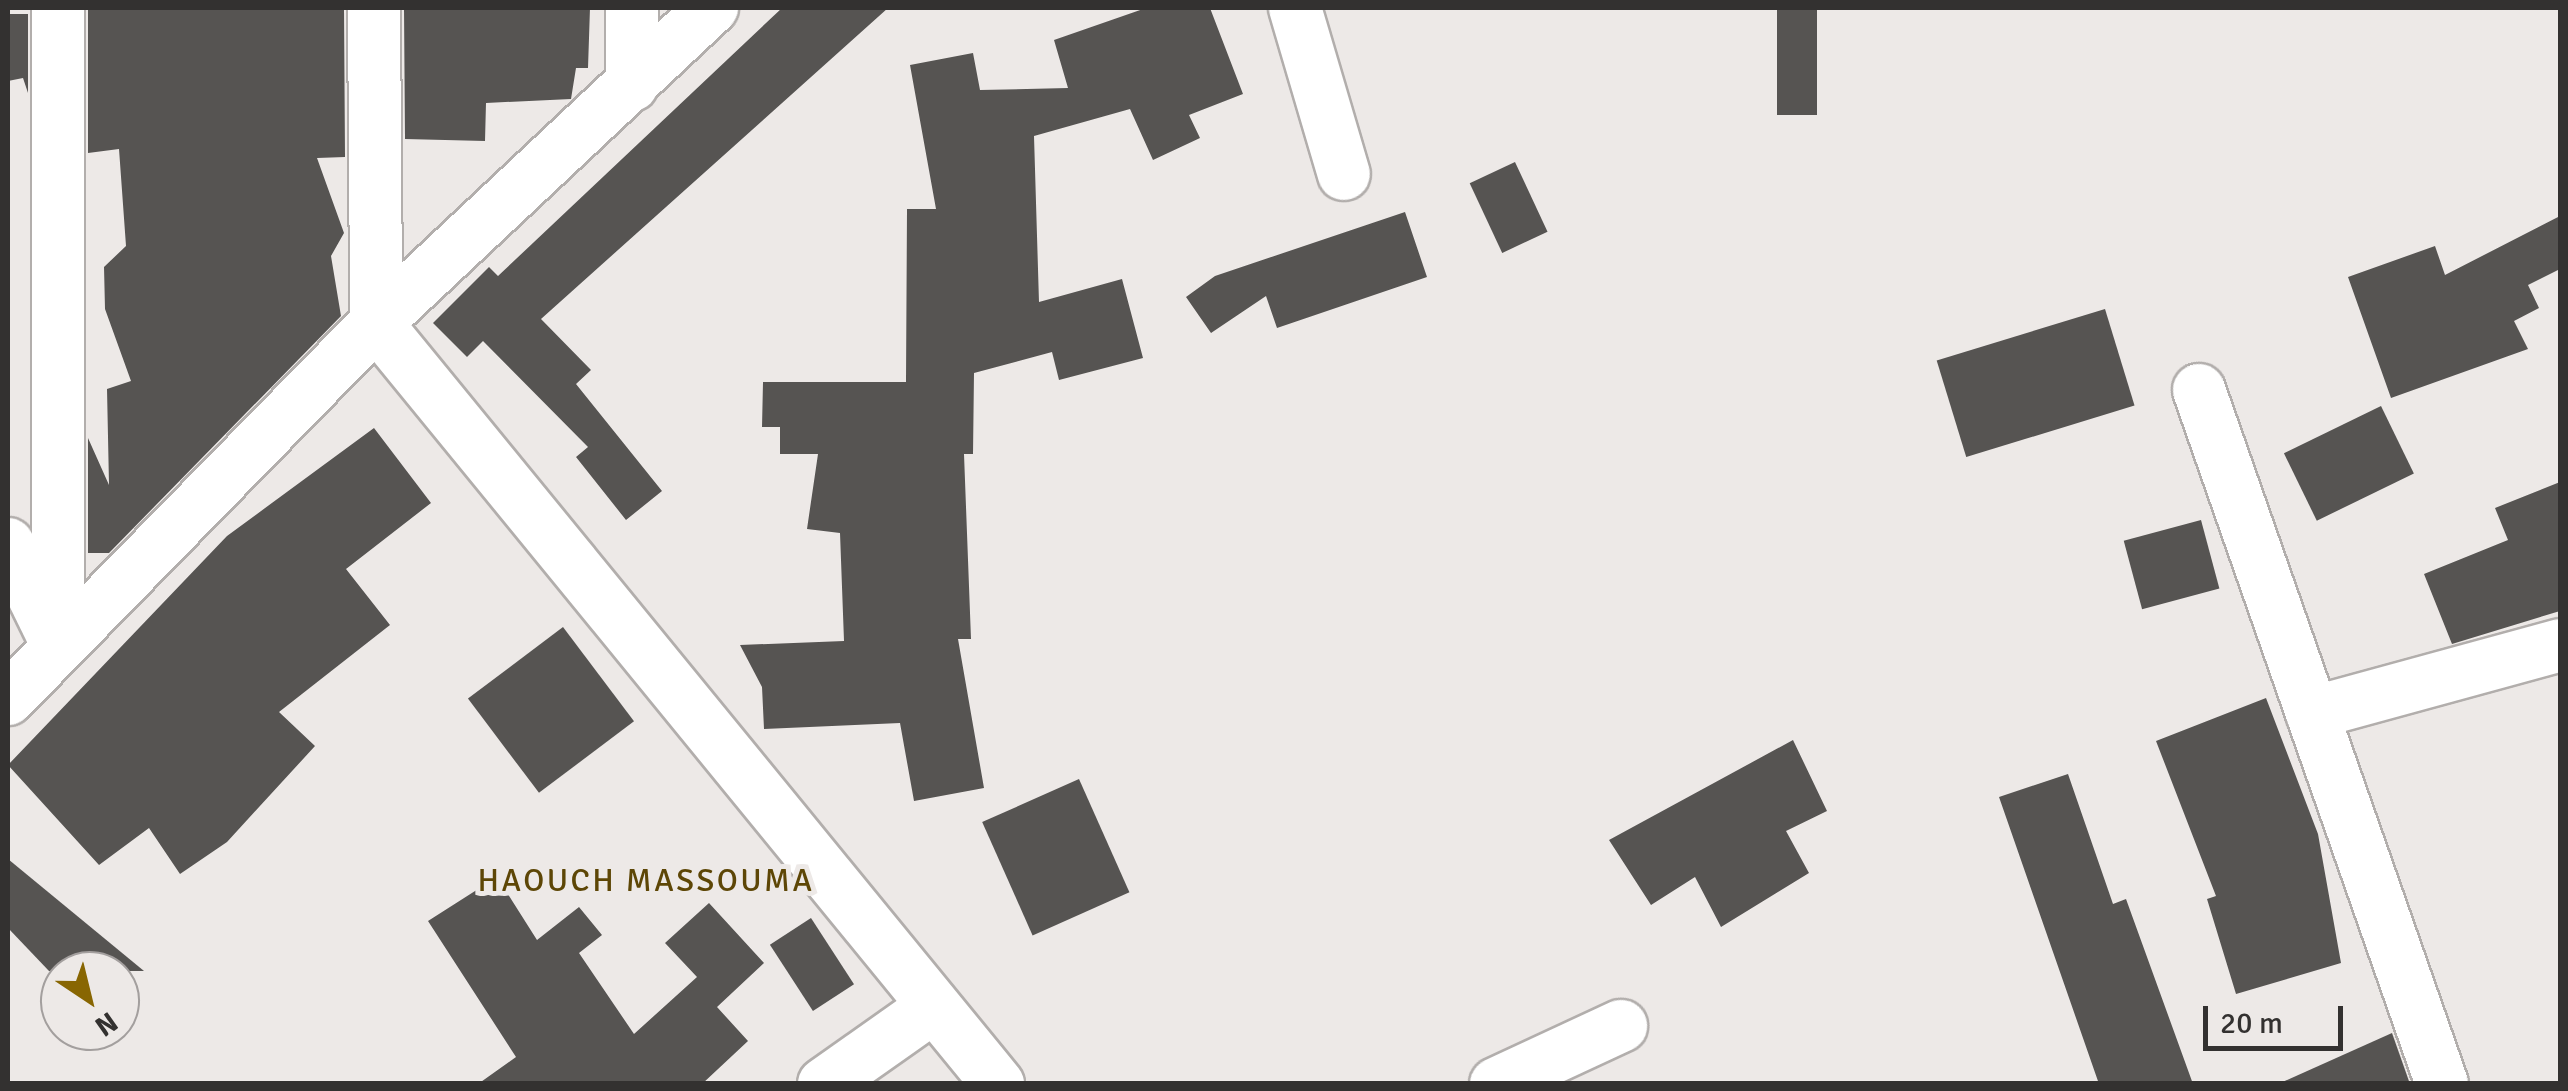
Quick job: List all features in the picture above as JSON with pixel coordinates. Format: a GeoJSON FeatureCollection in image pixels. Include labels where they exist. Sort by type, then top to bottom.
{"type":"FeatureCollection","features":[{"type":"Feature","properties":{"kind":"street"},"geometry":{"type":"LineString","coordinates":[[58,8],[58,646]]}},
{"type":"Feature","properties":{"kind":"street"},"geometry":{"type":"LineString","coordinates":[[374,8],[376,324],[998,1084]]}},
{"type":"Feature","properties":{"kind":"street"},"geometry":{"type":"LineString","coordinates":[[632,8],[632,86]]}},
{"type":"Feature","properties":{"kind":"street"},"geometry":{"type":"LineString","coordinates":[[8,699],[376,324],[712,8]]}},
{"type":"Feature","properties":{"kind":"street"},"geometry":{"type":"LineString","coordinates":[[1295,8],[1344,174]]}},
{"type":"Feature","properties":{"kind":"street"},"geometry":{"type":"LineString","coordinates":[[2200,390],[2442,1084]]}},
{"type":"Feature","properties":{"kind":"street"},"geometry":{"type":"LineString","coordinates":[[8,544],[58,646]]}},
{"type":"Feature","properties":{"kind":"street"},"geometry":{"type":"LineString","coordinates":[[2312,713],[2560,644]]}},
{"type":"Feature","properties":{"kind":"street"},"geometry":{"type":"LineString","coordinates":[[824,1084],[933,1007]]}},
{"type":"Feature","properties":{"kind":"street"},"geometry":{"type":"LineString","coordinates":[[1496,1084],[1621,1026]]}},
{"type":"Feature","properties":{"kind":"building"},"geometry":{"type":"Polygon","coordinates":[[[88,8],[344,8],[345,157],[317,158],[344,233],[331,256],[341,316],[109,553],[88,553],[88,438],[109,485],[107,389],[131,381],[105,309],[104,267],[126,246],[119,149],[88,153],[88,8]]]}},
{"type":"Feature","properties":{"kind":"building"},"geometry":{"type":"Polygon","coordinates":[[[404,8],[590,8],[588,68],[576,68],[571,99],[486,103],[485,141],[405,139],[404,8]]]}},
{"type":"Feature","properties":{"kind":"building"},"geometry":{"type":"Polygon","coordinates":[[[782,8],[888,8],[541,319],[591,370],[576,384],[662,491],[626,520],[576,457],[588,447],[483,341],[467,357],[433,323],[489,267],[498,276],[782,8]]]}},
{"type":"Feature","properties":{"kind":"building"},"geometry":{"type":"Polygon","coordinates":[[[1146,8],[1210,8],[1243,94],[1189,115],[1200,138],[1153,160],[1130,109],[1034,136],[1039,302],[1122,279],[1143,358],[1059,380],[1052,352],[974,373],[973,454],[964,454],[971,639],[958,639],[984,788],[914,801],[900,723],[764,729],[762,687],[740,645],[844,641],[840,533],[807,529],[818,454],[780,454],[780,427],[762,427],[763,382],[906,382],[907,209],[936,209],[910,65],[973,53],[980,90],[1068,88],[1054,40],[1146,8]]]}},
{"type":"Feature","properties":{"kind":"building"},"geometry":{"type":"Polygon","coordinates":[[[1777,8],[1817,8],[1817,115],[1777,115],[1777,8]]]}},
{"type":"Feature","properties":{"kind":"building"},"geometry":{"type":"Polygon","coordinates":[[[8,14],[28,14],[28,93],[23,78],[8,81],[8,14]]]}},
{"type":"Feature","properties":{"kind":"building"},"geometry":{"type":"Polygon","coordinates":[[[1515,162],[1548,232],[1502,253],[1470,183],[1515,162]]]}},
{"type":"Feature","properties":{"kind":"building"},"geometry":{"type":"Polygon","coordinates":[[[1405,212],[1427,277],[1277,328],[1266,296],[1211,333],[1186,297],[1215,276],[1405,212]]]}},
{"type":"Feature","properties":{"kind":"building"},"geometry":{"type":"Polygon","coordinates":[[[2560,216],[2560,269],[2528,285],[2539,308],[2514,321],[2528,349],[2391,398],[2348,277],[2435,246],[2445,275],[2560,216]]]}},
{"type":"Feature","properties":{"kind":"building"},"geometry":{"type":"Polygon","coordinates":[[[2105,309],[2135,406],[1966,457],[1937,360],[2105,309]]]}},
{"type":"Feature","properties":{"kind":"building"},"geometry":{"type":"Polygon","coordinates":[[[2381,406],[2414,473],[2317,521],[2284,453],[2381,406]]]}},
{"type":"Feature","properties":{"kind":"building"},"geometry":{"type":"Polygon","coordinates":[[[374,428],[431,503],[346,569],[390,625],[279,712],[315,746],[227,842],[180,874],[149,828],[99,865],[8,765],[227,536],[374,428]]]}},
{"type":"Feature","properties":{"kind":"building"},"geometry":{"type":"Polygon","coordinates":[[[2560,482],[2560,611],[2452,644],[2424,574],[2508,540],[2495,508],[2560,482]]]}},
{"type":"Feature","properties":{"kind":"building"},"geometry":{"type":"Polygon","coordinates":[[[2201,520],[2219,589],[2142,609],[2124,541],[2201,520]]]}},
{"type":"Feature","properties":{"kind":"building"},"geometry":{"type":"Polygon","coordinates":[[[563,627],[634,721],[539,793],[468,699],[563,627]]]}},
{"type":"Feature","properties":{"kind":"building"},"geometry":{"type":"Polygon","coordinates":[[[2266,698],[2318,834],[2341,963],[2236,994],[2207,899],[2216,896],[2156,741],[2266,698]]]}},
{"type":"Feature","properties":{"kind":"building"},"geometry":{"type":"Polygon","coordinates":[[[1793,740],[1827,811],[1786,831],[1809,873],[1721,927],[1695,877],[1651,905],[1609,840],[1793,740]]]}},
{"type":"Feature","properties":{"kind":"building"},"geometry":{"type":"Polygon","coordinates":[[[2068,774],[2113,904],[2126,899],[2193,1084],[2099,1084],[1999,797],[2068,774]]]}},
{"type":"Feature","properties":{"kind":"building"},"geometry":{"type":"Polygon","coordinates":[[[1079,779],[1129,892],[1033,935],[982,822],[1079,779]]]}},
{"type":"Feature","properties":{"kind":"building"},"geometry":{"type":"Polygon","coordinates":[[[8,859],[120,951],[40,951],[40,962],[8,928],[8,859]]]}},
{"type":"Feature","properties":{"kind":"building"},"geometry":{"type":"Polygon","coordinates":[[[497,877],[537,940],[579,907],[602,935],[579,953],[634,1034],[697,977],[665,943],[709,903],[764,963],[717,1007],[748,1041],[702,1084],[478,1084],[516,1057],[428,921],[497,877]]]}},
{"type":"Feature","properties":{"kind":"building"},"geometry":{"type":"Polygon","coordinates":[[[811,918],[854,984],[813,1011],[770,945],[811,918]]]}},
{"type":"Feature","properties":{"kind":"building"},"geometry":{"type":"Polygon","coordinates":[[[2392,1033],[2410,1084],[2278,1084],[2392,1033]]]}},
{"type":"Feature","properties":{"kind":"district","name":"HAOUCH MASSOUMA"},"geometry":{"type":"Point","coordinates":[646,881]}}]}
